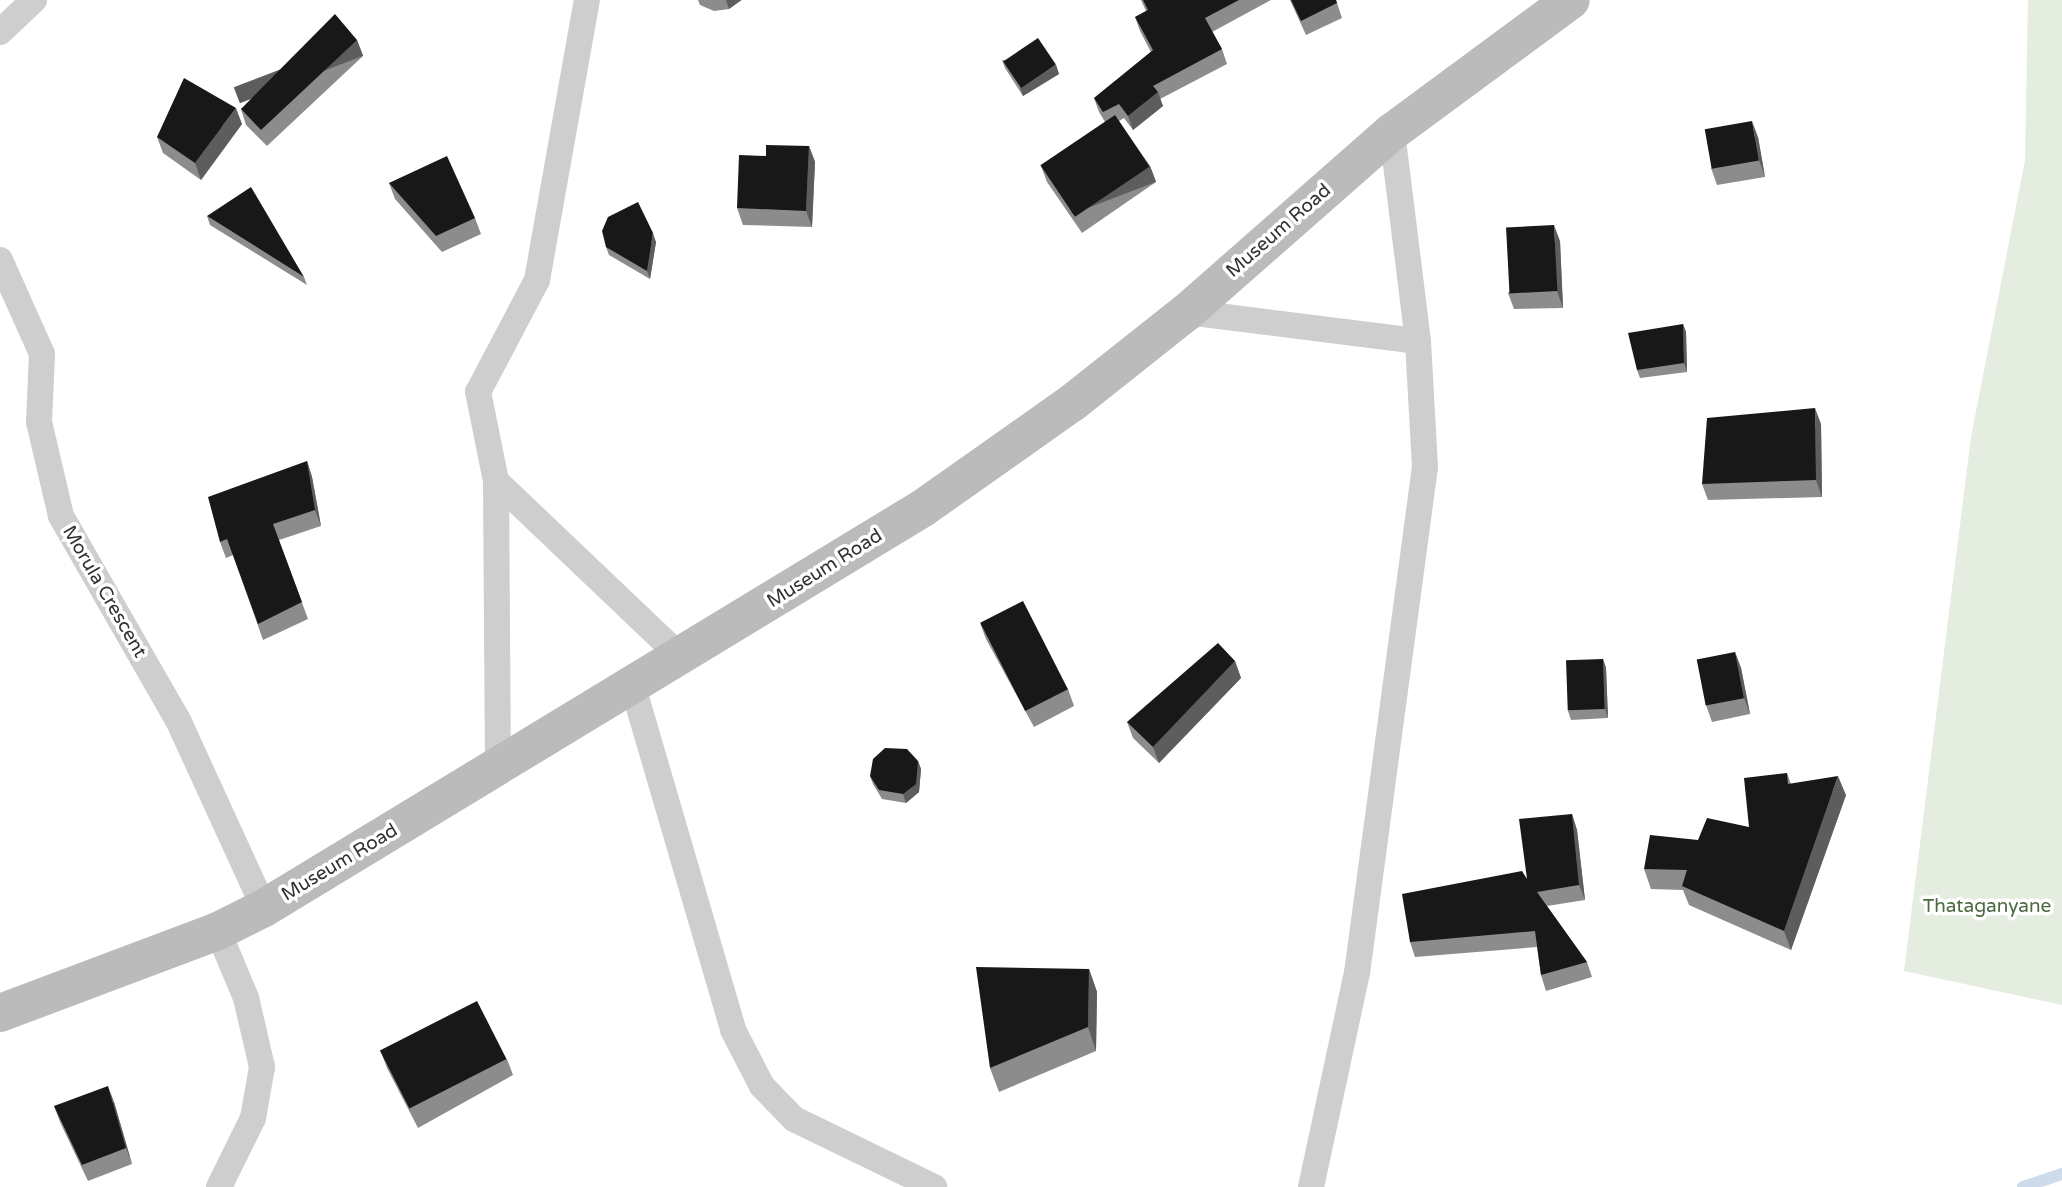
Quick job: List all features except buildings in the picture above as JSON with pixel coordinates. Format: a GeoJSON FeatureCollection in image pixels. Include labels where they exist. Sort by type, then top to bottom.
{"type":"FeatureCollection","features":[{"type":"Feature","properties":{"kind":"street","name":"Museum Road"},"geometry":{"type":"LineString","coordinates":[[0,1013],[218,931],[264,908],[498,770],[923,508],[1072,403],[1187,312],[1392,132],[1571,0]]}},
{"type":"Feature","properties":{"kind":"lane"},"geometry":{"type":"LineString","coordinates":[[0,32],[34,0]]}},
{"type":"Feature","properties":{"kind":"lane"},"geometry":{"type":"LineString","coordinates":[[498,770],[496,481],[478,392],[537,280],[587,0]]}},
{"type":"Feature","properties":{"kind":"lane"},"geometry":{"type":"LineString","coordinates":[[1311,1187],[1357,973],[1425,467],[1418,341],[1392,132]]}},
{"type":"Feature","properties":{"kind":"lane","name":"Morula Crescent"},"geometry":{"type":"LineString","coordinates":[[0,260],[42,354],[39,422],[61,516],[178,720],[264,908]]}},
{"type":"Feature","properties":{"kind":"lane"},"geometry":{"type":"LineString","coordinates":[[1187,312],[1418,341]]}},
{"type":"Feature","properties":{"kind":"lane"},"geometry":{"type":"LineString","coordinates":[[496,481],[682,658]]}},
{"type":"Feature","properties":{"kind":"lane"},"geometry":{"type":"LineString","coordinates":[[633,687],[729,1017],[762,1086],[794,1119],[934,1187]]}},
{"type":"Feature","properties":{"kind":"lane"},"geometry":{"type":"LineString","coordinates":[[218,931],[246,998],[262,1067],[253,1118],[219,1187]]}},
{"type":"Feature","properties":{"kind":"green space","name":"Thataganyane"},"geometry":{"type":"Polygon","coordinates":[[[2028,0],[2062,0],[2062,1005],[1904,971],[1971,437],[2025,160],[2028,0]]]}},
{"type":"Feature","properties":{"kind":"waterway"},"geometry":{"type":"LineString","coordinates":[[2023,1187],[2062,1174]]}}]}
